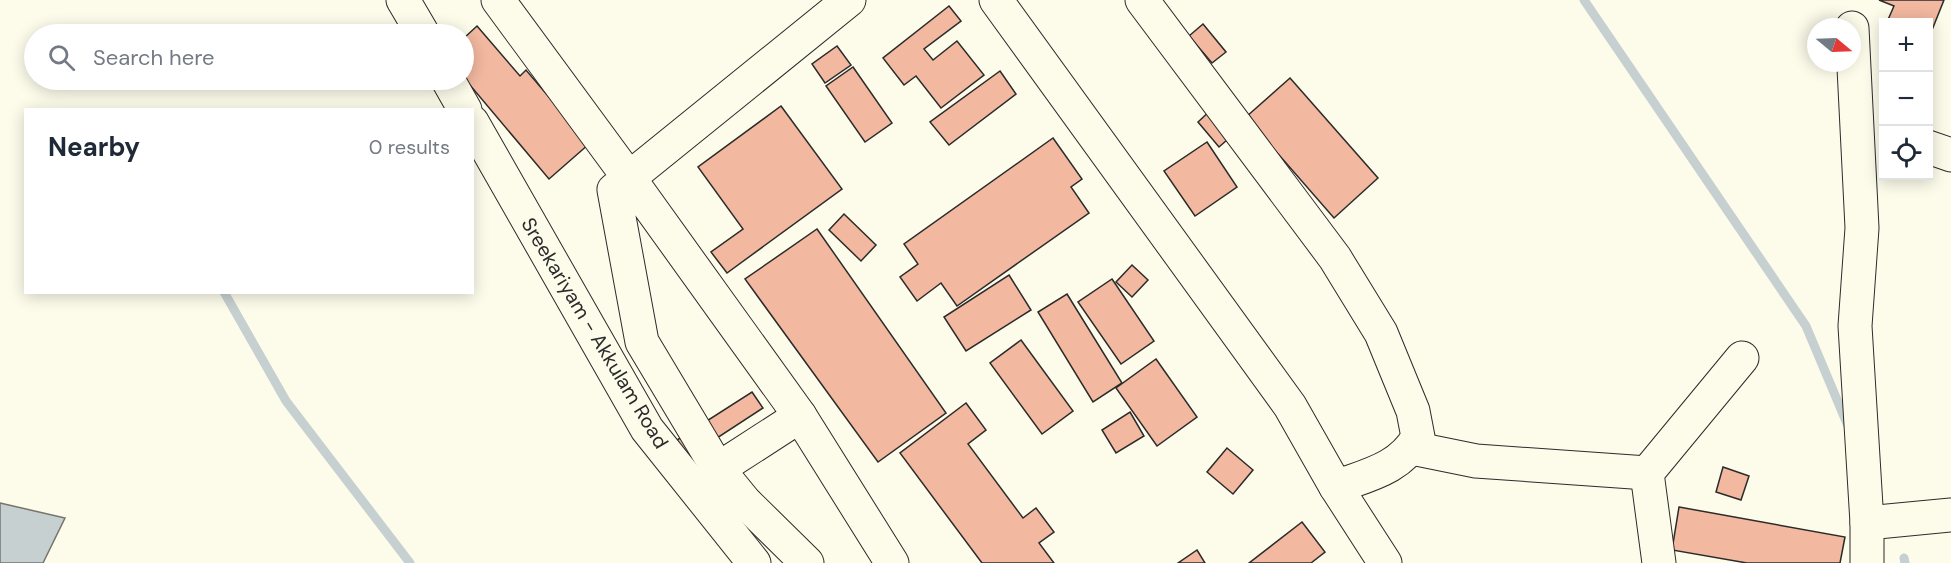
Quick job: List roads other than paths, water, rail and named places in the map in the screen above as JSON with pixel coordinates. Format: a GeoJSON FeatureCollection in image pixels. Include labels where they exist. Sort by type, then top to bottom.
{"type":"FeatureCollection","features":[{"type":"Feature","properties":{"kind":"street"},"geometry":{"type":"LineString","coordinates":[[403,0],[417,24]]}},
{"type":"Feature","properties":{"kind":"street"},"geometry":{"type":"LineString","coordinates":[[498,0],[800,416],[892,563]]}},
{"type":"Feature","properties":{"kind":"street"},"geometry":{"type":"LineString","coordinates":[[807,563],[745,502],[706,479],[642,342],[614,190],[849,0]]}},
{"type":"Feature","properties":{"kind":"street"},"geometry":{"type":"LineString","coordinates":[[996,0],[1290,406],[1336,487],[1384,563]]}},
{"type":"Feature","properties":{"kind":"street"},"geometry":{"type":"LineString","coordinates":[[1142,0],[1335,258],[1381,333],[1405,391],[1418,437],[1412,448],[1398,462],[1336,487]]}},
{"type":"Feature","properties":{"kind":"street"},"geometry":{"type":"LineString","coordinates":[[1850,0],[1851,18]]}},
{"type":"Feature","properties":{"kind":"street"},"geometry":{"type":"LineString","coordinates":[[1859,72],[1871,148],[1862,228],[1855,326],[1868,523],[1867,563]]}},
{"type":"Feature","properties":{"kind":"street"},"geometry":{"type":"LineString","coordinates":[[454,90],[464,108]]}},
{"type":"Feature","properties":{"kind":"street","name":"Sreekariyam - Akkulam Road"},"geometry":{"type":"LineString","coordinates":[[474,125],[648,429],[706,479],[754,563]]}},
{"type":"Feature","properties":{"kind":"street"},"geometry":{"type":"LineString","coordinates":[[1933,148],[1951,155]]}},
{"type":"Feature","properties":{"kind":"street"},"geometry":{"type":"LineString","coordinates":[[1659,563],[1647,473],[1742,358]]}},
{"type":"Feature","properties":{"kind":"street"},"geometry":{"type":"LineString","coordinates":[[706,479],[800,416]]}},
{"type":"Feature","properties":{"kind":"street"},"geometry":{"type":"LineString","coordinates":[[1412,448],[1476,461],[1647,473]]}},
{"type":"Feature","properties":{"kind":"street"},"geometry":{"type":"LineString","coordinates":[[1868,523],[1951,514]]}},
{"type":"Feature","properties":{"kind":"waterway"},"geometry":{"type":"LineString","coordinates":[[1584,0],[1806,326],[1848,426]]}},
{"type":"Feature","properties":{"kind":"waterway"},"geometry":{"type":"LineString","coordinates":[[225,294],[286,401],[410,563]]}},
{"type":"Feature","properties":{"kind":"waterway"},"geometry":{"type":"LineString","coordinates":[[1904,558],[1905,563]]}}]}
